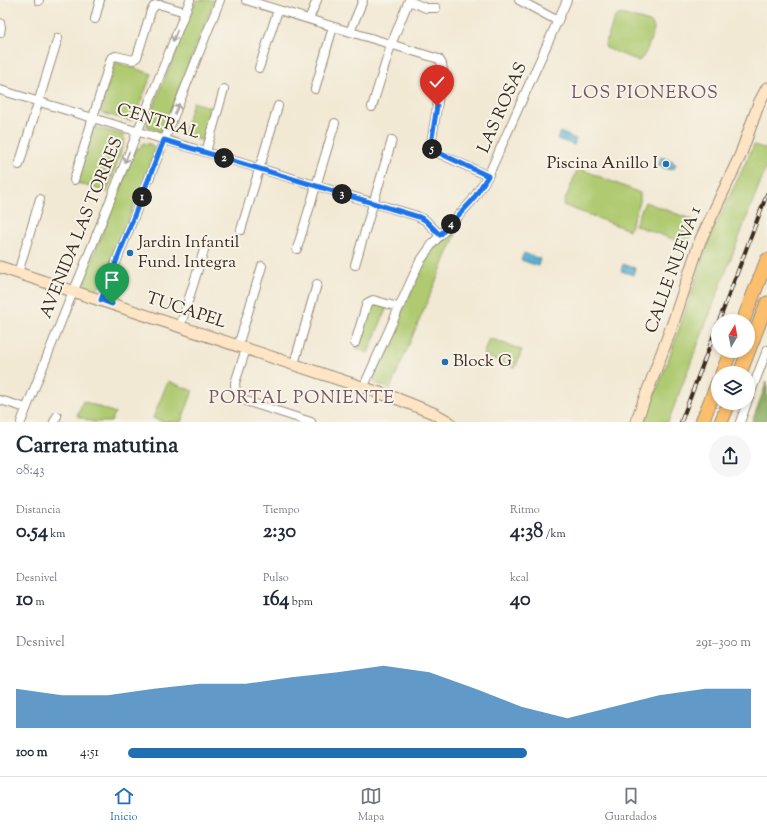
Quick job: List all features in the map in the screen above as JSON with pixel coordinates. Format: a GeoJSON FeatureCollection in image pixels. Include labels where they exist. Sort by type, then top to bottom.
{"type":"FeatureCollection","features":[{"type":"Feature","properties":{"kind":"highway"},"geometry":{"type":"LineString","coordinates":[[746,314],[767,260]]}},
{"type":"Feature","properties":{"kind":"highway"},"geometry":{"type":"LineString","coordinates":[[755,334],[767,303]]}},
{"type":"Feature","properties":{"kind":"highway"},"geometry":{"type":"LineString","coordinates":[[755,337],[767,319]]}},
{"type":"Feature","properties":{"kind":"highway"},"geometry":{"type":"LineString","coordinates":[[702,422],[711,400]]}},
{"type":"Feature","properties":{"kind":"highway"},"geometry":{"type":"LineString","coordinates":[[722,422],[726,410]]}},
{"type":"Feature","properties":{"kind":"main road","name":"CALLE NUEVA 1"},"geometry":{"type":"LineString","coordinates":[[636,422],[673,323],[704,230],[740,156],[759,103],[767,88]]}},
{"type":"Feature","properties":{"kind":"main road","name":"TUCAPEL"},"geometry":{"type":"LineString","coordinates":[[0,267],[411,404],[449,422]]}},
{"type":"Feature","properties":{"kind":"street"},"geometry":{"type":"LineString","coordinates":[[95,19],[100,0]]}},
{"type":"Feature","properties":{"kind":"street","name":"AVENIDA LAS TORRES"},"geometry":{"type":"LineString","coordinates":[[21,422],[190,0]]}},
{"type":"Feature","properties":{"kind":"street"},"geometry":{"type":"LineString","coordinates":[[101,300],[220,0]]}},
{"type":"Feature","properties":{"kind":"street"},"geometry":{"type":"LineString","coordinates":[[246,0],[270,4],[278,10],[439,59],[443,70],[431,147],[438,153],[488,176]]}},
{"type":"Feature","properties":{"kind":"street"},"geometry":{"type":"LineString","coordinates":[[309,19],[317,0]]}},
{"type":"Feature","properties":{"kind":"street"},"geometry":{"type":"LineString","coordinates":[[350,32],[363,0]]}},
{"type":"Feature","properties":{"kind":"street"},"geometry":{"type":"LineString","coordinates":[[519,0],[558,21]]}},
{"type":"Feature","properties":{"kind":"street","name":"LAS ROSAS"},"geometry":{"type":"LineString","coordinates":[[363,388],[398,307],[419,264],[428,249],[472,201],[488,176],[567,0]]}},
{"type":"Feature","properties":{"kind":"street"},"geometry":{"type":"LineString","coordinates":[[372,107],[391,45],[409,1],[426,8],[436,8]]}},
{"type":"Feature","properties":{"kind":"street"},"geometry":{"type":"LineString","coordinates":[[74,180],[111,58],[116,56],[133,60],[137,57],[153,7],[157,4],[185,12]]}},
{"type":"Feature","properties":{"kind":"street"},"geometry":{"type":"LineString","coordinates":[[260,68],[278,10]]}},
{"type":"Feature","properties":{"kind":"street"},"geometry":{"type":"LineString","coordinates":[[0,23],[0,32]]}},
{"type":"Feature","properties":{"kind":"street"},"geometry":{"type":"LineString","coordinates":[[315,89],[333,27]]}},
{"type":"Feature","properties":{"kind":"street"},"geometry":{"type":"LineString","coordinates":[[19,165],[58,38]]}},
{"type":"Feature","properties":{"kind":"street"},"geometry":{"type":"LineString","coordinates":[[206,152],[224,89]]}},
{"type":"Feature","properties":{"kind":"street","name":"CENTRAL"},"geometry":{"type":"LineString","coordinates":[[0,90],[419,217],[425,220],[440,235]]}},
{"type":"Feature","properties":{"kind":"street"},"geometry":{"type":"LineString","coordinates":[[241,230],[278,106]]}},
{"type":"Feature","properties":{"kind":"street"},"geometry":{"type":"LineString","coordinates":[[297,249],[335,123]]}},
{"type":"Feature","properties":{"kind":"street"},"geometry":{"type":"LineString","coordinates":[[355,265],[392,140]]}},
{"type":"Feature","properties":{"kind":"street"},"geometry":{"type":"LineString","coordinates":[[18,273],[40,199]]}},
{"type":"Feature","properties":{"kind":"street"},"geometry":{"type":"LineString","coordinates":[[180,327],[204,250]]}},
{"type":"Feature","properties":{"kind":"street"},"geometry":{"type":"LineString","coordinates":[[262,266],[242,347],[235,383],[236,392],[238,396],[246,401],[311,422]]}},
{"type":"Feature","properties":{"kind":"street"},"geometry":{"type":"LineString","coordinates":[[294,364],[317,284]]}},
{"type":"Feature","properties":{"kind":"street"},"geometry":{"type":"LineString","coordinates":[[355,343],[367,303],[373,300],[398,307]]}},
{"type":"Feature","properties":{"kind":"street"},"geometry":{"type":"LineString","coordinates":[[755,382],[767,350]]}},
{"type":"Feature","properties":{"kind":"street"},"geometry":{"type":"LineString","coordinates":[[0,400],[26,408]]}},
{"type":"Feature","properties":{"kind":"street"},"geometry":{"type":"LineString","coordinates":[[740,422],[744,410]]}},
{"type":"Feature","properties":{"kind":"green space"},"geometry":{"type":"Polygon","coordinates":[[[196,0],[214,0],[164,128],[159,132],[147,127],[148,120],[196,0]]]}},
{"type":"Feature","properties":{"kind":"green space"},"geometry":{"type":"Polygon","coordinates":[[[621,14],[650,22],[653,25],[654,29],[645,54],[639,61],[606,48],[605,45],[615,17],[621,14]]]}},
{"type":"Feature","properties":{"kind":"green space"},"geometry":{"type":"Polygon","coordinates":[[[115,62],[152,74],[134,118],[130,121],[99,112],[115,62]]]}},
{"type":"Feature","properties":{"kind":"green space"},"geometry":{"type":"Polygon","coordinates":[[[193,102],[212,108],[203,141],[183,135],[193,102]]]}},
{"type":"Feature","properties":{"kind":"green space"},"geometry":{"type":"Polygon","coordinates":[[[95,127],[124,135],[125,140],[107,192],[77,183],[92,128],[95,127]]]}},
{"type":"Feature","properties":{"kind":"green space"},"geometry":{"type":"Polygon","coordinates":[[[143,143],[150,144],[154,147],[154,155],[102,286],[99,285],[98,289],[92,291],[85,287],[86,281],[84,280],[136,148],[139,149],[143,143]]]}},
{"type":"Feature","properties":{"kind":"green space"},"geometry":{"type":"Polygon","coordinates":[[[754,145],[767,149],[767,165],[668,422],[644,422],[668,361],[711,235],[754,145]]]}},
{"type":"Feature","properties":{"kind":"green space"},"geometry":{"type":"Polygon","coordinates":[[[578,168],[640,193],[640,202],[629,230],[563,205],[578,168]]]}},
{"type":"Feature","properties":{"kind":"green space"},"geometry":{"type":"Polygon","coordinates":[[[645,202],[693,220],[688,245],[635,225],[645,202]]]}},
{"type":"Feature","properties":{"kind":"green space"},"geometry":{"type":"Polygon","coordinates":[[[462,220],[390,389],[375,383],[373,380],[374,375],[421,269],[435,247],[462,220]]]}},
{"type":"Feature","properties":{"kind":"green space"},"geometry":{"type":"Polygon","coordinates":[[[375,302],[387,307],[368,353],[356,349],[368,305],[375,302]]]}},
{"type":"Feature","properties":{"kind":"green space"},"geometry":{"type":"Polygon","coordinates":[[[489,338],[522,350],[515,368],[483,355],[489,338]]]}},
{"type":"Feature","properties":{"kind":"green space"},"geometry":{"type":"Polygon","coordinates":[[[168,381],[193,391],[181,422],[163,422],[153,418],[168,381]]]}},
{"type":"Feature","properties":{"kind":"green space"},"geometry":{"type":"Polygon","coordinates":[[[767,381],[767,422],[752,422],[767,381]]]}},
{"type":"Feature","properties":{"kind":"green space"},"geometry":{"type":"Polygon","coordinates":[[[83,401],[115,413],[111,422],[93,422],[77,416],[83,401]]]}},
{"type":"Feature","properties":{"kind":"water"},"geometry":{"type":"Polygon","coordinates":[[[560,132],[576,139],[574,145],[557,139],[560,132]]]}},
{"type":"Feature","properties":{"kind":"water","name":"Piscina Anillo I"},"geometry":{"type":"Polygon","coordinates":[[[661,157],[673,161],[673,163],[676,164],[674,169],[671,168],[670,170],[658,166],[661,157]]]}},
{"type":"Feature","properties":{"kind":"water"},"geometry":{"type":"Polygon","coordinates":[[[524,253],[540,259],[538,266],[521,260],[524,253]]]}},
{"type":"Feature","properties":{"kind":"water"},"geometry":{"type":"Polygon","coordinates":[[[623,264],[635,268],[633,275],[621,271],[623,264]]]}},
{"type":"Feature","properties":{"kind":"railway"},"geometry":{"type":"LineString","coordinates":[[722,314],[767,194]]}},
{"type":"Feature","properties":{"kind":"railway"},"geometry":{"type":"LineString","coordinates":[[681,422],[711,343]]}},
{"type":"Feature","properties":{"kind":"place","name":"Piscina Anillo I"},"geometry":{"type":"Point","coordinates":[666,164]}},
{"type":"Feature","properties":{"kind":"place","name":"Jardin Infantil Fund. Integra"},"geometry":{"type":"Point","coordinates":[130,253]}},
{"type":"Feature","properties":{"kind":"place","name":"Block G"},"geometry":{"type":"Point","coordinates":[445,362]}},
{"type":"Feature","properties":{"kind":"district","name":"LOS PIONEROS"},"geometry":{"type":"Point","coordinates":[645,94]}},
{"type":"Feature","properties":{"kind":"district","name":"PORTAL PONIENTE"},"geometry":{"type":"Point","coordinates":[302,399]}},
{"type":"Feature","properties":{"kind":"route"},"geometry":{"type":"LineString","coordinates":[[112,304],[101,300],[164,140],[419,217],[425,220],[440,235],[472,201],[488,176],[433,150],[431,144],[437,106]]}}]}
